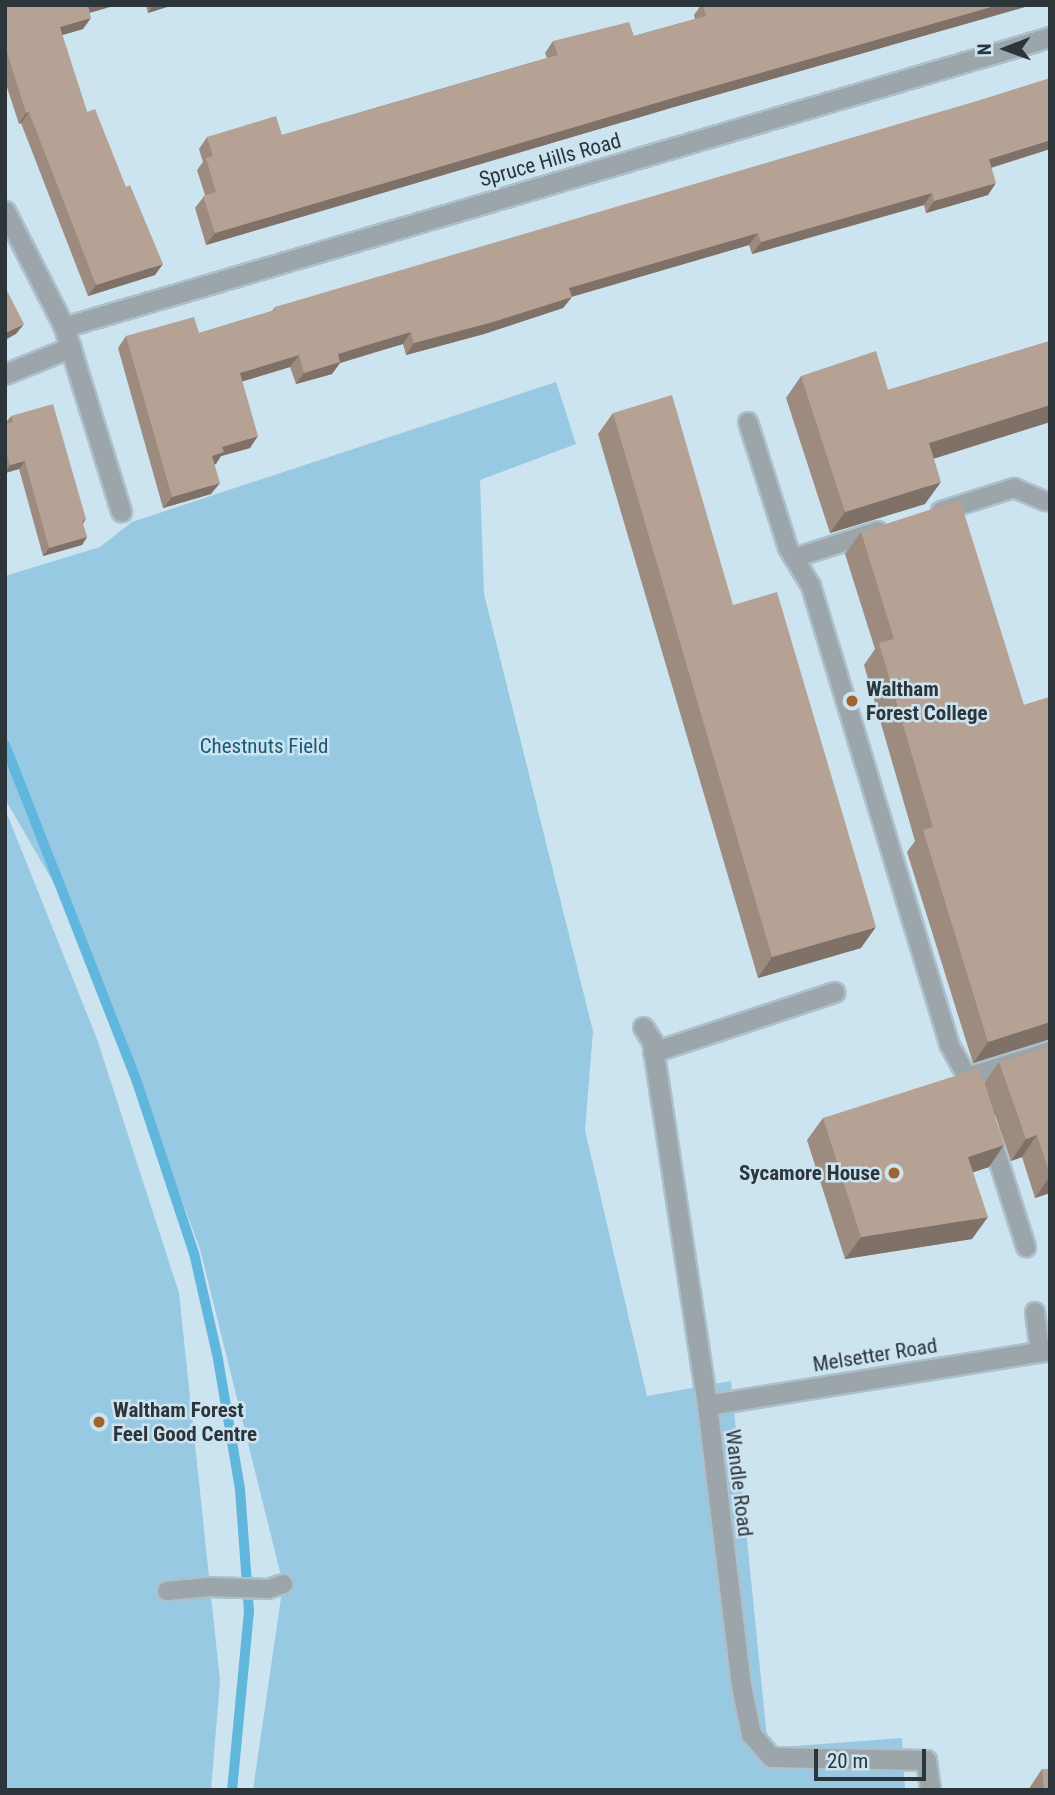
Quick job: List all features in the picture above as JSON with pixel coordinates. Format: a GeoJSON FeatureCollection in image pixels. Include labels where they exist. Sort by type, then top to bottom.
{"type":"FeatureCollection","features":[{"type":"Feature","properties":{"kind":"street","name":"Spruce Hills Road"},"geometry":{"type":"LineString","coordinates":[[64,327],[1050,37]]}},
{"type":"Feature","properties":{"kind":"street"},"geometry":{"type":"LineString","coordinates":[[5,211],[64,327],[121,511]]}},
{"type":"Feature","properties":{"kind":"street"},"geometry":{"type":"LineString","coordinates":[[5,374],[71,347]]}},
{"type":"Feature","properties":{"kind":"street"},"geometry":{"type":"LineString","coordinates":[[653,1052],[834,992]]}},
{"type":"Feature","properties":{"kind":"street","name":"Wandle Road"},"geometry":{"type":"LineString","coordinates":[[643,1027],[652,1041],[707,1405],[741,1685],[751,1734],[771,1757],[926,1760],[930,1790]]}},
{"type":"Feature","properties":{"kind":"street","name":"Melsetter Road"},"geometry":{"type":"LineString","coordinates":[[707,1405],[1045,1351]]}},
{"type":"Feature","properties":{"kind":"lane"},"geometry":{"type":"LineString","coordinates":[[748,422],[788,548],[811,586],[948,1044],[979,1099],[1026,1247]]}},
{"type":"Feature","properties":{"kind":"lane"},"geometry":{"type":"LineString","coordinates":[[924,517],[1014,488],[1045,501]]}},
{"type":"Feature","properties":{"kind":"lane"},"geometry":{"type":"LineString","coordinates":[[794,558],[898,525]]}},
{"type":"Feature","properties":{"kind":"lane"},"geometry":{"type":"LineString","coordinates":[[967,1077],[1050,1051]]}},
{"type":"Feature","properties":{"kind":"lane"},"geometry":{"type":"LineString","coordinates":[[1035,1312],[1045,1351]]}},
{"type":"Feature","properties":{"kind":"lane"},"geometry":{"type":"LineString","coordinates":[[167,1591],[209,1587],[276,1587]]}},
{"type":"Feature","properties":{"kind":"green space","name":"Chestnuts Field"},"geometry":{"type":"Polygon","coordinates":[[[556,382],[576,444],[480,480],[484,594],[593,1031],[585,1130],[647,1396],[731,1381],[768,1748],[902,1738],[905,1790],[253,1790],[283,1584],[200,1249],[81,930],[5,799],[5,576],[100,547],[132,522],[556,382]]]}},
{"type":"Feature","properties":{"kind":"green space","name":"Waltham Forest Feel Good Centre"},"geometry":{"type":"Polygon","coordinates":[[[5,809],[97,1039],[179,1293],[220,1681],[211,1790],[5,1790],[5,809]]]}},
{"type":"Feature","properties":{"kind":"building"},"geometry":{"type":"Polygon","coordinates":[[[5,5],[88,5],[91,18],[60,27],[87,112],[95,109],[126,187],[130,185],[163,264],[96,285],[29,112],[26,113],[5,46],[5,5]]]}},
{"type":"Feature","properties":{"kind":"building"},"geometry":{"type":"Polygon","coordinates":[[[703,5],[998,5],[215,233],[203,196],[216,192],[206,158],[213,156],[207,137],[276,116],[282,135],[558,55],[553,41],[629,22],[634,36],[706,16],[703,5]]]}},
{"type":"Feature","properties":{"kind":"building"},"geometry":{"type":"Polygon","coordinates":[[[1050,78],[1050,140],[989,159],[996,183],[934,201],[932,193],[761,242],[758,233],[569,288],[572,297],[493,322],[414,343],[411,332],[370,344],[338,354],[340,362],[304,373],[299,355],[240,373],[258,436],[222,447],[224,452],[212,456],[220,483],[172,497],[126,336],[194,317],[199,333],[275,310],[275,307],[1050,78]]]}},
{"type":"Feature","properties":{"kind":"building"},"geometry":{"type":"Polygon","coordinates":[[[5,287],[24,324],[5,333],[5,287]]]}},
{"type":"Feature","properties":{"kind":"building"},"geometry":{"type":"Polygon","coordinates":[[[1050,341],[1050,405],[929,443],[941,482],[845,512],[801,376],[876,351],[888,390],[1050,341]]]}},
{"type":"Feature","properties":{"kind":"building"},"geometry":{"type":"Polygon","coordinates":[[[672,395],[733,605],[777,592],[876,927],[772,957],[613,413],[672,395]]]}},
{"type":"Feature","properties":{"kind":"building"},"geometry":{"type":"Polygon","coordinates":[[[53,404],[86,519],[82,521],[87,537],[49,548],[25,461],[10,465],[5,450],[5,424],[13,422],[11,416],[53,404]]]}},
{"type":"Feature","properties":{"kind":"building"},"geometry":{"type":"Polygon","coordinates":[[[960,500],[1024,705],[1050,697],[1050,1022],[988,1042],[923,830],[933,827],[879,643],[894,639],[861,532],[960,500]]]}},
{"type":"Feature","properties":{"kind":"building"},"geometry":{"type":"Polygon","coordinates":[[[1050,1046],[1050,1175],[1037,1135],[1026,1139],[999,1062],[1050,1046]]]}},
{"type":"Feature","properties":{"kind":"building","name":"Sycamore House"},"geometry":{"type":"Polygon","coordinates":[[[977,1069],[984,1081],[1004,1145],[968,1157],[988,1217],[861,1237],[823,1118],[977,1069]]]}},
{"type":"Feature","properties":{"kind":"building"},"geometry":{"type":"Polygon","coordinates":[[[1042,1769],[1050,1769],[1050,1790],[1044,1790],[1042,1769]]]}},
{"type":"Feature","properties":{"kind":"waterway"},"geometry":{"type":"LineString","coordinates":[[5,745],[137,1082],[194,1253],[218,1359],[240,1489],[249,1611],[232,1790]]}},
{"type":"Feature","properties":{"kind":"place","name":"Waltham Forest College"},"geometry":{"type":"Point","coordinates":[852,701]}},
{"type":"Feature","properties":{"kind":"place","name":"Sycamore House"},"geometry":{"type":"Point","coordinates":[894,1173]}},
{"type":"Feature","properties":{"kind":"place","name":"Waltham Forest Feel Good Centre"},"geometry":{"type":"Point","coordinates":[99,1422]}}]}
